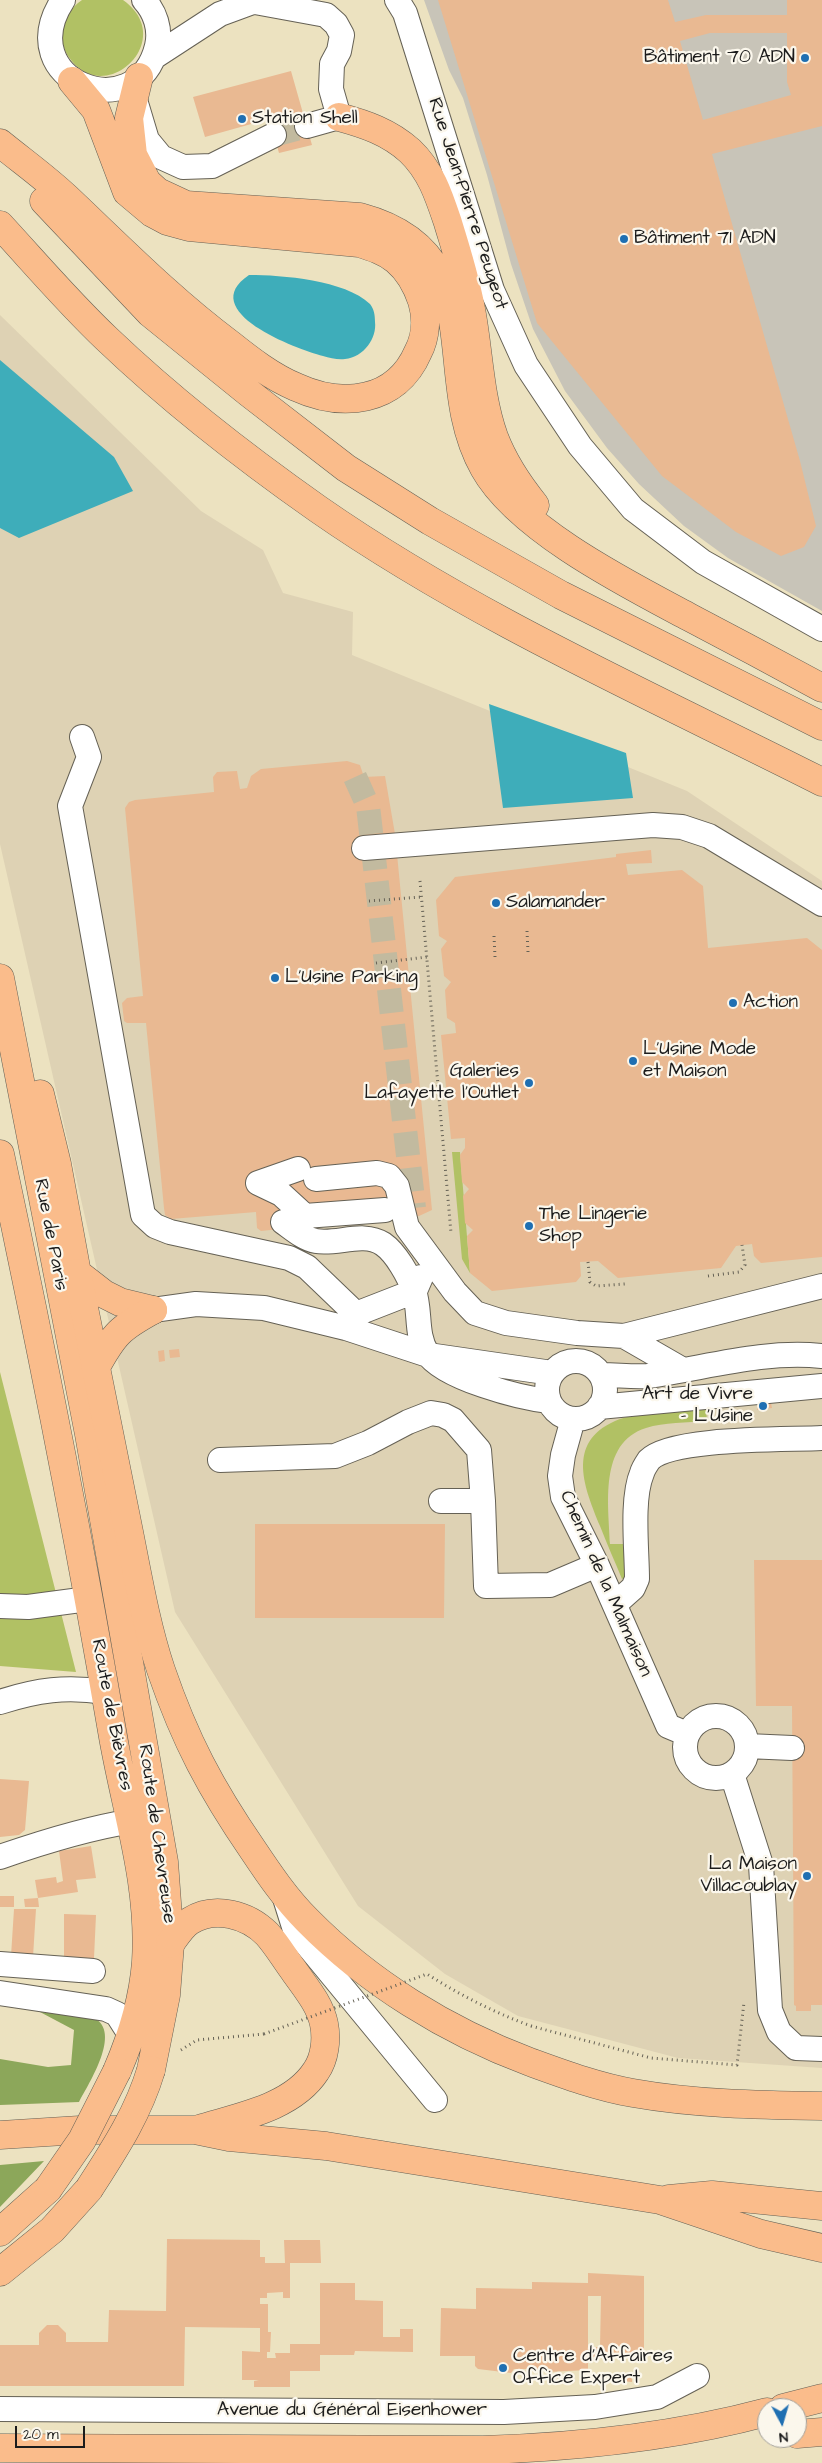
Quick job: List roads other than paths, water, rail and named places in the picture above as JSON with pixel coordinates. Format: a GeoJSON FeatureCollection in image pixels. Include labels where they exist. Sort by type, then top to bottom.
{"type":"FeatureCollection","features":[{"type":"Feature","properties":{"kind":"main road"},"geometry":{"type":"LineString","coordinates":[[143,77],[129,118],[133,155],[146,182],[171,200],[195,206],[360,217],[382,223],[401,232],[419,246],[433,263],[446,290],[467,421],[484,468],[521,513],[569,547],[645,593],[822,688]]}},
{"type":"Feature","properties":{"kind":"main road"},"geometry":{"type":"LineString","coordinates":[[0,143],[66,197],[123,254],[196,319],[276,376],[297,388],[320,395],[349,400],[367,397],[385,390],[402,378],[413,364],[421,346],[425,326],[424,308],[419,291],[397,261],[380,250],[359,243],[189,226],[167,221],[152,213],[127,192],[96,110],[72,80]]}},
{"type":"Feature","properties":{"kind":"main road"},"geometry":{"type":"LineString","coordinates":[[339,117],[373,127],[394,139],[410,151],[426,169],[437,189],[461,266],[472,314],[483,392],[494,436],[503,459],[518,483],[569,547]]}},
{"type":"Feature","properties":{"kind":"main road"},"geometry":{"type":"LineString","coordinates":[[0,149],[38,194],[150,313],[346,468],[430,521],[561,595],[822,726]]}},
{"type":"Feature","properties":{"kind":"main road"},"geometry":{"type":"LineString","coordinates":[[0,225],[106,338],[153,380],[232,446],[321,511],[505,621],[822,782]]}},
{"type":"Feature","properties":{"kind":"main road"},"geometry":{"type":"LineString","coordinates":[[0,964],[28,1042],[57,1164],[143,1602],[159,1666],[177,1715],[200,1766],[220,1803],[283,1891],[304,1918],[365,1972],[432,2016],[496,2050],[561,2074],[629,2093],[703,2103],[822,2106]]}},
{"type":"Feature","properties":{"kind":"main road","name":"Rue de Paris"},"geometry":{"type":"LineString","coordinates":[[0,978],[100,1492]]}},
{"type":"Feature","properties":{"kind":"main road","name":"Rue de Paris"},"geometry":{"type":"LineString","coordinates":[[0,1154],[68,1483]]}},
{"type":"Feature","properties":{"kind":"main road"},"geometry":{"type":"LineString","coordinates":[[78,1273],[104,1294],[120,1302],[153,1310]]}},
{"type":"Feature","properties":{"kind":"main road"},"geometry":{"type":"LineString","coordinates":[[96,1367],[112,1339],[129,1324],[153,1310]]}},
{"type":"Feature","properties":{"kind":"main road","name":"Route de Bièvres"},"geometry":{"type":"LineString","coordinates":[[0,2232],[48,2189],[82,2140],[117,2071],[131,2036],[141,2002],[146,1961],[142,1876],[133,1821],[118,1765],[68,1483]]}},
{"type":"Feature","properties":{"kind":"main road","name":"Route de Chevreuse"},"geometry":{"type":"LineString","coordinates":[[0,2272],[52,2230],[89,2188],[123,2136],[143,2096],[151,2070],[166,1995],[170,1944],[164,1862],[100,1492]]}},
{"type":"Feature","properties":{"kind":"main road"},"geometry":{"type":"LineString","coordinates":[[170,1944],[190,1922],[200,1916],[216,1914],[243,1917],[256,1924],[268,1936],[316,2003],[324,2022],[324,2055],[317,2071],[304,2085],[278,2103],[195,2130]]}},
{"type":"Feature","properties":{"kind":"main road"},"geometry":{"type":"LineString","coordinates":[[0,2135],[80,2130],[195,2130],[229,2137],[386,2155],[660,2200],[761,2234],[822,2248]]}},
{"type":"Feature","properties":{"kind":"main road"},"geometry":{"type":"LineString","coordinates":[[660,2200],[712,2195],[822,2206]]}},
{"type":"Feature","properties":{"kind":"main road"},"geometry":{"type":"LineString","coordinates":[[807,2402],[822,2398]]}},
{"type":"Feature","properties":{"kind":"main road"},"geometry":{"type":"LineString","coordinates":[[0,2448],[503,2450],[552,2448],[640,2438],[734,2421],[757,2415]]}},
{"type":"Feature","properties":{"kind":"main road"},"geometry":{"type":"LineString","coordinates":[[734,2421],[757,2429]]}},
{"type":"Feature","properties":{"kind":"main road"},"geometry":{"type":"LineString","coordinates":[[807,2433],[822,2432]]}},
{"type":"Feature","properties":{"kind":"street"},"geometry":{"type":"LineString","coordinates":[[63,0],[53,15],[49,33],[51,51],[59,67],[72,80],[88,89],[106,91],[124,87],[143,77],[220,14],[256,1],[326,15],[336,24],[342,34],[339,51],[332,64],[331,89],[339,117],[306,126]]}},
{"type":"Feature","properties":{"kind":"street"},"geometry":{"type":"LineString","coordinates":[[144,0],[150,7],[157,23],[158,40],[143,77],[147,140],[162,157],[183,167],[212,166],[274,135]]}},
{"type":"Feature","properties":{"kind":"street","name":"Rue Jean-Pierre Peugeot"},"geometry":{"type":"LineString","coordinates":[[397,0],[405,13],[492,290],[526,365],[580,446],[633,509],[703,562],[822,629]]}},
{"type":"Feature","properties":{"kind":"street"},"geometry":{"type":"LineString","coordinates":[[82,737],[89,757],[70,806],[143,1215],[155,1226],[170,1232],[289,1258],[307,1267],[351,1321]]}},
{"type":"Feature","properties":{"kind":"street"},"geometry":{"type":"LineString","coordinates":[[364,848],[653,826],[682,827],[709,836],[822,904]]}},
{"type":"Feature","properties":{"kind":"street"},"geometry":{"type":"LineString","coordinates":[[385,1210],[305,1216],[286,1198],[258,1183],[307,1174],[377,1173],[389,1176],[397,1186],[407,1227],[455,1292],[475,1312],[506,1323],[577,1333],[624,1336],[822,1286]]}},
{"type":"Feature","properties":{"kind":"street"},"geometry":{"type":"LineString","coordinates":[[283,1222],[313,1241],[372,1239],[383,1244],[418,1284],[420,1336],[428,1355]]}},
{"type":"Feature","properties":{"kind":"street"},"geometry":{"type":"LineString","coordinates":[[351,1321],[418,1284]]}},
{"type":"Feature","properties":{"kind":"street"},"geometry":{"type":"LineString","coordinates":[[153,1310],[196,1304],[264,1308],[351,1321],[428,1355],[452,1374],[511,1394],[548,1401]]}},
{"type":"Feature","properties":{"kind":"street"},"geometry":{"type":"LineString","coordinates":[[577,1333],[578,1361]]}},
{"type":"Feature","properties":{"kind":"street"},"geometry":{"type":"LineString","coordinates":[[624,1336],[683,1370]]}},
{"type":"Feature","properties":{"kind":"street"},"geometry":{"type":"LineString","coordinates":[[428,1355],[552,1373]]}},
{"type":"Feature","properties":{"kind":"street"},"geometry":{"type":"LineString","coordinates":[[602,1375],[604,1396],[599,1407],[589,1416],[573,1419],[558,1414],[548,1401],[546,1391],[552,1373],[559,1366],[578,1361],[592,1366],[602,1375],[645,1376],[740,1358],[776,1355],[822,1356]]}},
{"type":"Feature","properties":{"kind":"street"},"geometry":{"type":"LineString","coordinates":[[599,1407],[822,1386]]}},
{"type":"Feature","properties":{"kind":"street"},"geometry":{"type":"LineString","coordinates":[[220,1460],[335,1456],[368,1443],[408,1422],[431,1413],[443,1415],[453,1420],[479,1450],[486,1586],[550,1585],[597,1565]]}},
{"type":"Feature","properties":{"kind":"street","name":"Chemin de la Malmaison"},"geometry":{"type":"LineString","coordinates":[[573,1419],[563,1455],[560,1476],[563,1497],[615,1604],[668,1726],[687,1734]]}},
{"type":"Feature","properties":{"kind":"street"},"geometry":{"type":"LineString","coordinates":[[615,1604],[633,1588],[637,1579],[636,1492],[642,1473],[650,1459],[671,1449],[702,1444],[822,1438]]}},
{"type":"Feature","properties":{"kind":"street"},"geometry":{"type":"LineString","coordinates":[[441,1502],[483,1501]]}},
{"type":"Feature","properties":{"kind":"street"},"geometry":{"type":"LineString","coordinates":[[0,1606],[28,1607],[88,1599]]}},
{"type":"Feature","properties":{"kind":"street"},"geometry":{"type":"LineString","coordinates":[[0,1702],[36,1691],[86,1689],[105,1692]]}},
{"type":"Feature","properties":{"kind":"street"},"geometry":{"type":"LineString","coordinates":[[711,1716],[722,1716],[740,1726],[747,1746],[746,1757],[732,1774],[716,1778],[707,1777],[692,1768],[685,1752],[687,1734],[692,1726],[701,1719],[711,1716]]}},
{"type":"Feature","properties":{"kind":"street"},"geometry":{"type":"LineString","coordinates":[[747,1746],[792,1748]]}},
{"type":"Feature","properties":{"kind":"street"},"geometry":{"type":"LineString","coordinates":[[732,1774],[761,1865],[770,2010],[779,2032],[796,2048],[822,2049]]}},
{"type":"Feature","properties":{"kind":"street"},"geometry":{"type":"LineString","coordinates":[[0,1857],[36,1845],[133,1821]]}},
{"type":"Feature","properties":{"kind":"street"},"geometry":{"type":"LineString","coordinates":[[283,1891],[295,1930],[435,2100]]}},
{"type":"Feature","properties":{"kind":"street"},"geometry":{"type":"LineString","coordinates":[[93,1971],[10,1965],[8,1994],[106,2009],[117,2014],[131,2036]]}},
{"type":"Feature","properties":{"kind":"street","name":"Avenue du Général Eisenhower"},"geometry":{"type":"LineString","coordinates":[[0,2410],[504,2412],[595,2407],[657,2397],[697,2376]]}},
{"type":"Feature","properties":{"kind":"water"},"geometry":{"type":"Polygon","coordinates":[[[249,275],[312,280],[345,289],[359,296],[370,304],[374,312],[374,334],[368,346],[358,355],[340,359],[310,352],[273,337],[242,315],[234,302],[236,289],[249,275]]]}},
{"type":"Feature","properties":{"kind":"water"},"geometry":{"type":"Polygon","coordinates":[[[0,360],[114,457],[133,491],[19,538],[0,528],[0,360]]]}},
{"type":"Feature","properties":{"kind":"water"},"geometry":{"type":"Polygon","coordinates":[[[489,704],[626,753],[633,798],[503,808],[489,704]]]}},
{"type":"Feature","properties":{"kind":"tunnel"},"geometry":{"type":"LineString","coordinates":[[274,135],[307,126]]}},
{"type":"Feature","properties":{"kind":"tunnel"},"geometry":{"type":"LineString","coordinates":[[355,777],[368,806],[414,1208]]}},
{"type":"Feature","properties":{"kind":"place","name":"Bâtiment 70 ADN"},"geometry":{"type":"Point","coordinates":[805,58]}},
{"type":"Feature","properties":{"kind":"place","name":"Station Shell"},"geometry":{"type":"Point","coordinates":[242,119]}},
{"type":"Feature","properties":{"kind":"place","name":"Bâtiment 71 ADN"},"geometry":{"type":"Point","coordinates":[624,239]}},
{"type":"Feature","properties":{"kind":"place","name":"Salamander"},"geometry":{"type":"Point","coordinates":[496,903]}},
{"type":"Feature","properties":{"kind":"place","name":"L'Usine Parking"},"geometry":{"type":"Point","coordinates":[275,978]}},
{"type":"Feature","properties":{"kind":"place","name":"Action"},"geometry":{"type":"Point","coordinates":[733,1003]}},
{"type":"Feature","properties":{"kind":"place","name":"L'Usine Mode et Maison"},"geometry":{"type":"Point","coordinates":[633,1061]}},
{"type":"Feature","properties":{"kind":"place","name":"Galeries Lafayette l'Outlet"},"geometry":{"type":"Point","coordinates":[529,1083]}},
{"type":"Feature","properties":{"kind":"place","name":"The Lingerie Shop"},"geometry":{"type":"Point","coordinates":[529,1226]}},
{"type":"Feature","properties":{"kind":"place","name":"Art de Vivre - L'Usine"},"geometry":{"type":"Point","coordinates":[763,1406]}},
{"type":"Feature","properties":{"kind":"place","name":"La Maison Villacoublay"},"geometry":{"type":"Point","coordinates":[807,1876]}},
{"type":"Feature","properties":{"kind":"place","name":"Centre d’Affaires Office Expert"},"geometry":{"type":"Point","coordinates":[503,2368]}}]}
